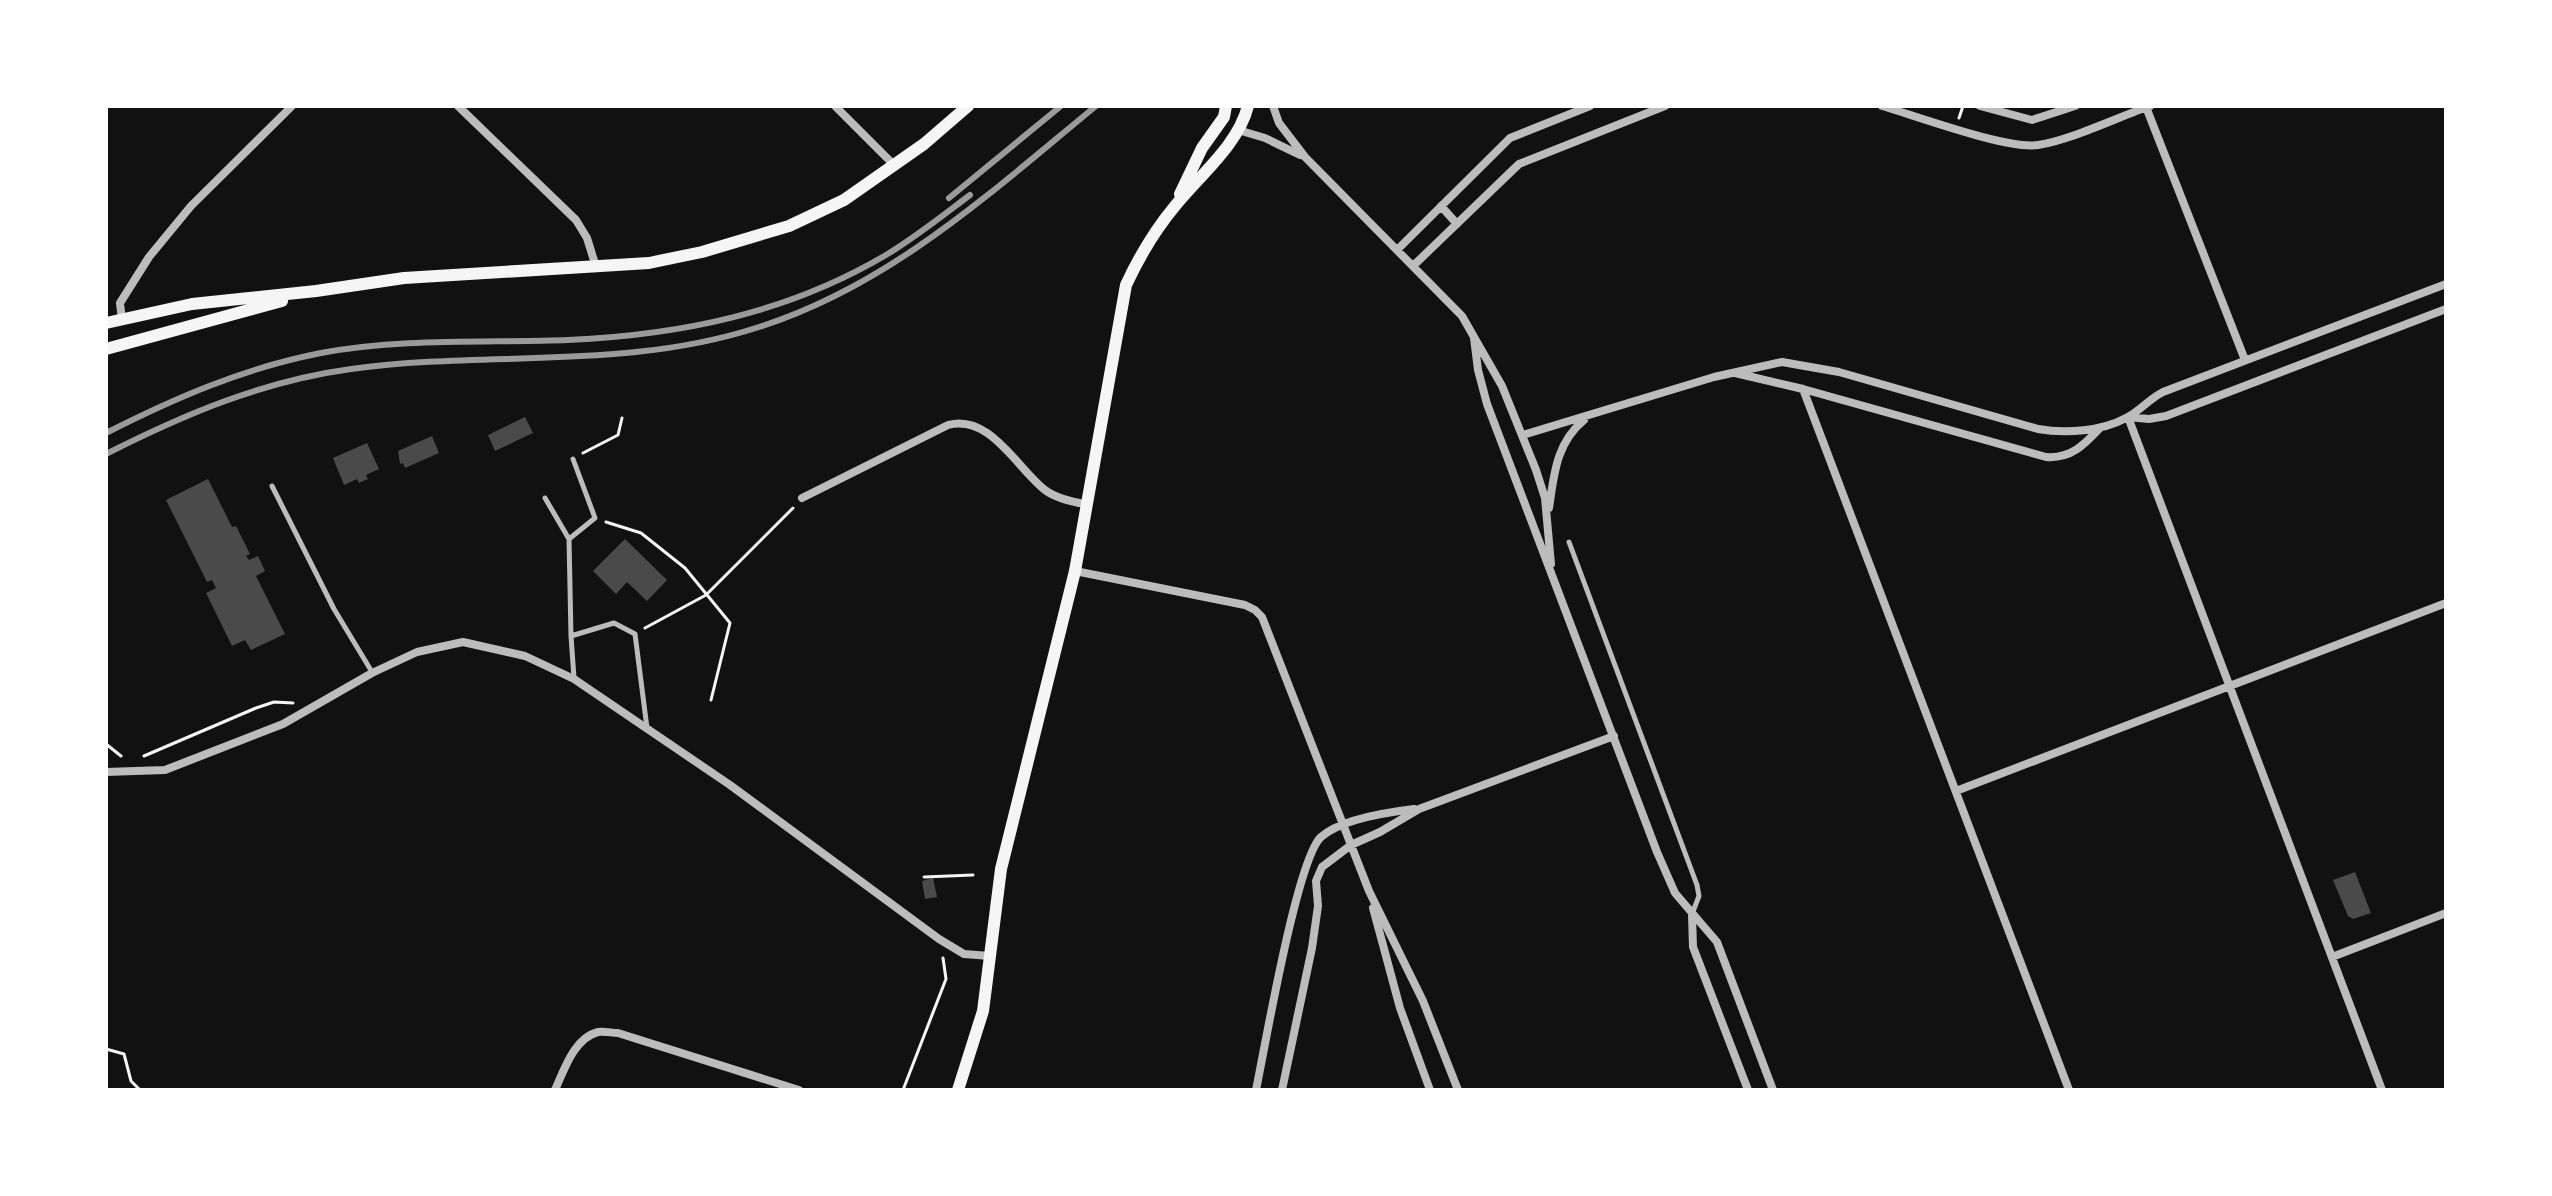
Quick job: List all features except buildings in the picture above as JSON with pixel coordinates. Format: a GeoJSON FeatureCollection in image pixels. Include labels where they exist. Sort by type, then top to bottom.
{"type":"FeatureCollection","features":[{"type":"Feature","properties":{"kind":"main road"},"geometry":{"type":"LineString","coordinates":[[106,323],[192,304],[404,278],[649,263],[747,240],[789,226],[844,200],[924,144],[968,106]]}},
{"type":"Feature","properties":{"kind":"main road"},"geometry":{"type":"LineString","coordinates":[[1173,208],[1202,148],[1224,117],[1226,106]]}},
{"type":"Feature","properties":{"kind":"main road"},"geometry":{"type":"LineString","coordinates":[[958,1090],[983,1011],[1001,869],[1075,571],[1126,285],[1140,255],[1173,208],[1238,130],[1248,106]]}},
{"type":"Feature","properties":{"kind":"main road"},"geometry":{"type":"LineString","coordinates":[[106,349],[316,291]]}},
{"type":"Feature","properties":{"kind":"street"},"geometry":{"type":"LineString","coordinates":[[122,320],[120,303],[149,257],[191,206],[292,106]]}},
{"type":"Feature","properties":{"kind":"street"},"geometry":{"type":"LineString","coordinates":[[458,106],[576,220],[587,238],[596,267]]}},
{"type":"Feature","properties":{"kind":"street"},"geometry":{"type":"LineString","coordinates":[[835,106],[894,165]]}},
{"type":"Feature","properties":{"kind":"street"},"geometry":{"type":"LineString","coordinates":[[1273,106],[1279,123],[1305,157],[1460,313],[1502,386],[1543,491],[1553,577]]}},
{"type":"Feature","properties":{"kind":"street"},"geometry":{"type":"LineString","coordinates":[[1397,250],[1510,138],[1590,106]]}},
{"type":"Feature","properties":{"kind":"street"},"geometry":{"type":"LineString","coordinates":[[1413,266],[1523,161],[1665,106]]}},
{"type":"Feature","properties":{"kind":"street"},"geometry":{"type":"LineString","coordinates":[[1882,106],[1987,137],[2030,145],[2052,141],[2148,107],[2245,360]]}},
{"type":"Feature","properties":{"kind":"street"},"geometry":{"type":"LineString","coordinates":[[1980,106],[2032,120],[2075,106]]}},
{"type":"Feature","properties":{"kind":"street"},"geometry":{"type":"LineString","coordinates":[[1238,130],[1265,138],[1305,157]]}},
{"type":"Feature","properties":{"kind":"street"},"geometry":{"type":"LineString","coordinates":[[1441,206],[1457,224]]}},
{"type":"Feature","properties":{"kind":"street"},"geometry":{"type":"LineString","coordinates":[[1523,435],[1730,372],[1777,363],[1794,363],[1839,372],[2033,428],[2050,431],[2101,428],[2128,417],[2157,395],[2446,284]]}},
{"type":"Feature","properties":{"kind":"street"},"geometry":{"type":"LineString","coordinates":[[2128,417],[2149,419],[2166,416],[2446,309]]}},
{"type":"Feature","properties":{"kind":"street"},"geometry":{"type":"LineString","coordinates":[[1474,338],[1487,404],[1673,890],[1715,939],[1773,1090]]}},
{"type":"Feature","properties":{"kind":"street"},"geometry":{"type":"LineString","coordinates":[[1730,372],[1803,389],[2050,458],[2076,451],[2101,428]]}},
{"type":"Feature","properties":{"kind":"street"},"geometry":{"type":"LineString","coordinates":[[1803,389],[2069,1090]]}},
{"type":"Feature","properties":{"kind":"street"},"geometry":{"type":"LineString","coordinates":[[1547,524],[1562,446],[1570,433],[1588,417]]}},
{"type":"Feature","properties":{"kind":"street"},"geometry":{"type":"LineString","coordinates":[[2128,417],[2382,1090]]}},
{"type":"Feature","properties":{"kind":"street"},"geometry":{"type":"LineString","coordinates":[[802,498],[948,425],[962,421],[975,424],[988,434],[1047,492],[1067,501],[1086,504]]}},
{"type":"Feature","properties":{"kind":"street"},"geometry":{"type":"LineString","coordinates":[[1075,571],[1245,605],[1258,612],[1266,625],[1369,891],[1423,1001],[1458,1090]]}},
{"type":"Feature","properties":{"kind":"street"},"geometry":{"type":"LineString","coordinates":[[1956,791],[2446,603]]}},
{"type":"Feature","properties":{"kind":"street"},"geometry":{"type":"LineString","coordinates":[[106,772],[165,770],[304,714],[372,673],[417,652],[463,642],[525,656],[574,679],[730,785],[939,939],[964,954],[990,956]]}},
{"type":"Feature","properties":{"kind":"street"},"geometry":{"type":"LineString","coordinates":[[1282,1090],[1314,937],[1318,906],[1317,877],[1328,861],[1351,845],[1419,809],[1614,736]]}},
{"type":"Feature","properties":{"kind":"street"},"geometry":{"type":"LineString","coordinates":[[1256,1090],[1308,860],[1322,836],[1375,814],[1419,809]]}},
{"type":"Feature","properties":{"kind":"street"},"geometry":{"type":"LineString","coordinates":[[1369,891],[1400,1008],[1430,1090]]}},
{"type":"Feature","properties":{"kind":"street"},"geometry":{"type":"LineString","coordinates":[[2332,957],[2446,913]]}},
{"type":"Feature","properties":{"kind":"street"},"geometry":{"type":"LineString","coordinates":[[1692,915],[1693,947],[1748,1090]]}},
{"type":"Feature","properties":{"kind":"street"},"geometry":{"type":"LineString","coordinates":[[555,1090],[567,1062],[583,1040],[598,1032],[618,1033],[799,1090]]}},
{"type":"Feature","properties":{"kind":"lane"},"geometry":{"type":"LineString","coordinates":[[569,539],[595,518],[573,459]]}},
{"type":"Feature","properties":{"kind":"lane"},"geometry":{"type":"LineString","coordinates":[[272,486],[334,609],[372,673]]}},
{"type":"Feature","properties":{"kind":"lane"},"geometry":{"type":"LineString","coordinates":[[545,498],[569,539],[574,679]]}},
{"type":"Feature","properties":{"kind":"lane"},"geometry":{"type":"LineString","coordinates":[[1569,542],[1697,885],[1699,896],[1692,915]]}},
{"type":"Feature","properties":{"kind":"lane"},"geometry":{"type":"LineString","coordinates":[[571,636],[614,623],[635,634],[647,729]]}},
{"type":"Feature","properties":{"kind":"path"},"geometry":{"type":"LineString","coordinates":[[1959,117],[1963,106]]}},
{"type":"Feature","properties":{"kind":"path"},"geometry":{"type":"LineString","coordinates":[[573,459],[618,435],[622,418]]}},
{"type":"Feature","properties":{"kind":"path"},"geometry":{"type":"LineString","coordinates":[[635,634],[706,595],[802,498]]}},
{"type":"Feature","properties":{"kind":"path"},"geometry":{"type":"LineString","coordinates":[[595,518],[641,533],[685,568],[730,623],[711,700]]}},
{"type":"Feature","properties":{"kind":"path"},"geometry":{"type":"LineString","coordinates":[[141,757],[274,702],[290,702],[299,706],[304,714]]}},
{"type":"Feature","properties":{"kind":"path"},"geometry":{"type":"LineString","coordinates":[[106,744],[123,757]]}},
{"type":"Feature","properties":{"kind":"path"},"geometry":{"type":"LineString","coordinates":[[924,877],[973,875]]}},
{"type":"Feature","properties":{"kind":"path"},"geometry":{"type":"LineString","coordinates":[[903,1090],[946,979],[939,939]]}},
{"type":"Feature","properties":{"kind":"path"},"geometry":{"type":"LineString","coordinates":[[106,1049],[124,1054],[131,1081],[140,1090]]}},
{"type":"Feature","properties":{"kind":"railway"},"geometry":{"type":"LineString","coordinates":[[949,198],[1061,106]]}},
{"type":"Feature","properties":{"kind":"railway"},"geometry":{"type":"LineString","coordinates":[[106,454],[225,401],[318,374],[402,364],[607,355],[709,341],[759,327],[853,287],[896,261],[978,203],[1096,106]]}},
{"type":"Feature","properties":{"kind":"railway"},"geometry":{"type":"LineString","coordinates":[[106,433],[210,386],[265,367],[321,353],[413,343],[610,337],[652,333],[733,317],[811,292],[849,275],[897,248],[970,195]]}}]}
